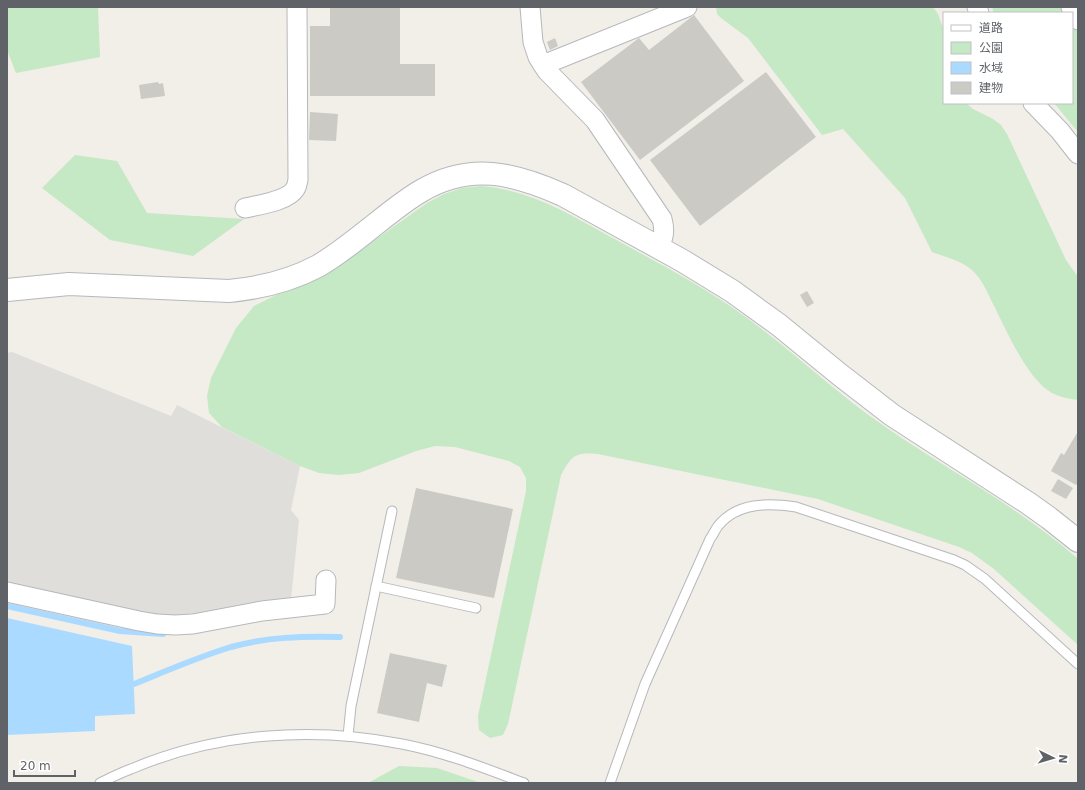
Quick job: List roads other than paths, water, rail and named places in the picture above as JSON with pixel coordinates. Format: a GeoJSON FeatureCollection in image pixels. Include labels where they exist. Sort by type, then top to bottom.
{"type":"FeatureCollection","features":[{"type":"Feature","properties":{"kind":"street"},"geometry":{"type":"LineString","coordinates":[[245,208],[269,203],[289,195],[296,189],[298,180],[298,7]]}},
{"type":"Feature","properties":{"kind":"street"},"geometry":{"type":"LineString","coordinates":[[530,7],[533,42],[538,58],[558,83],[596,120],[662,219],[664,233],[663,240],[658,247]]}},
{"type":"Feature","properties":{"kind":"street"},"geometry":{"type":"LineString","coordinates":[[543,65],[687,7]]}},
{"type":"Feature","properties":{"kind":"street"},"geometry":{"type":"LineString","coordinates":[[1035,104],[1060,131],[1078,154]]}},
{"type":"Feature","properties":{"kind":"street"},"geometry":{"type":"LineString","coordinates":[[7,290],[69,284],[229,291],[275,283],[298,276],[319,265],[339,252],[420,191],[439,181],[459,175],[481,172],[502,174],[543,186],[563,195],[708,275],[756,307],[876,403],[1028,502],[1078,541]]}},
{"type":"Feature","properties":{"kind":"street"},"geometry":{"type":"LineString","coordinates":[[7,592],[139,621],[175,625],[193,624],[272,609],[325,604],[326,580]]}},
{"type":"Feature","properties":{"kind":"lane"},"geometry":{"type":"LineString","coordinates":[[610,783],[645,684],[710,539],[719,526],[730,515],[744,508],[760,505],[796,507],[965,565],[985,579],[1078,664]]}},
{"type":"Feature","properties":{"kind":"lane"},"geometry":{"type":"LineString","coordinates":[[348,736],[351,706],[392,512]]}},
{"type":"Feature","properties":{"kind":"lane"},"geometry":{"type":"LineString","coordinates":[[376,586],[476,608]]}},
{"type":"Feature","properties":{"kind":"lane"},"geometry":{"type":"LineString","coordinates":[[100,783],[130,769],[168,755],[206,745],[245,738],[324,734],[403,744],[441,753],[524,783]]}},
{"type":"Feature","properties":{"kind":"water"},"geometry":{"type":"Polygon","coordinates":[[[7,618],[132,646],[135,714],[95,716],[95,731],[7,735],[7,618]]]}},
{"type":"Feature","properties":{"kind":"waterway"},"geometry":{"type":"LineString","coordinates":[[7,606],[120,631],[163,634]]}},
{"type":"Feature","properties":{"kind":"waterway"},"geometry":{"type":"LineString","coordinates":[[134,684],[182,664],[231,647],[258,641],[285,638],[340,637]]}}]}
